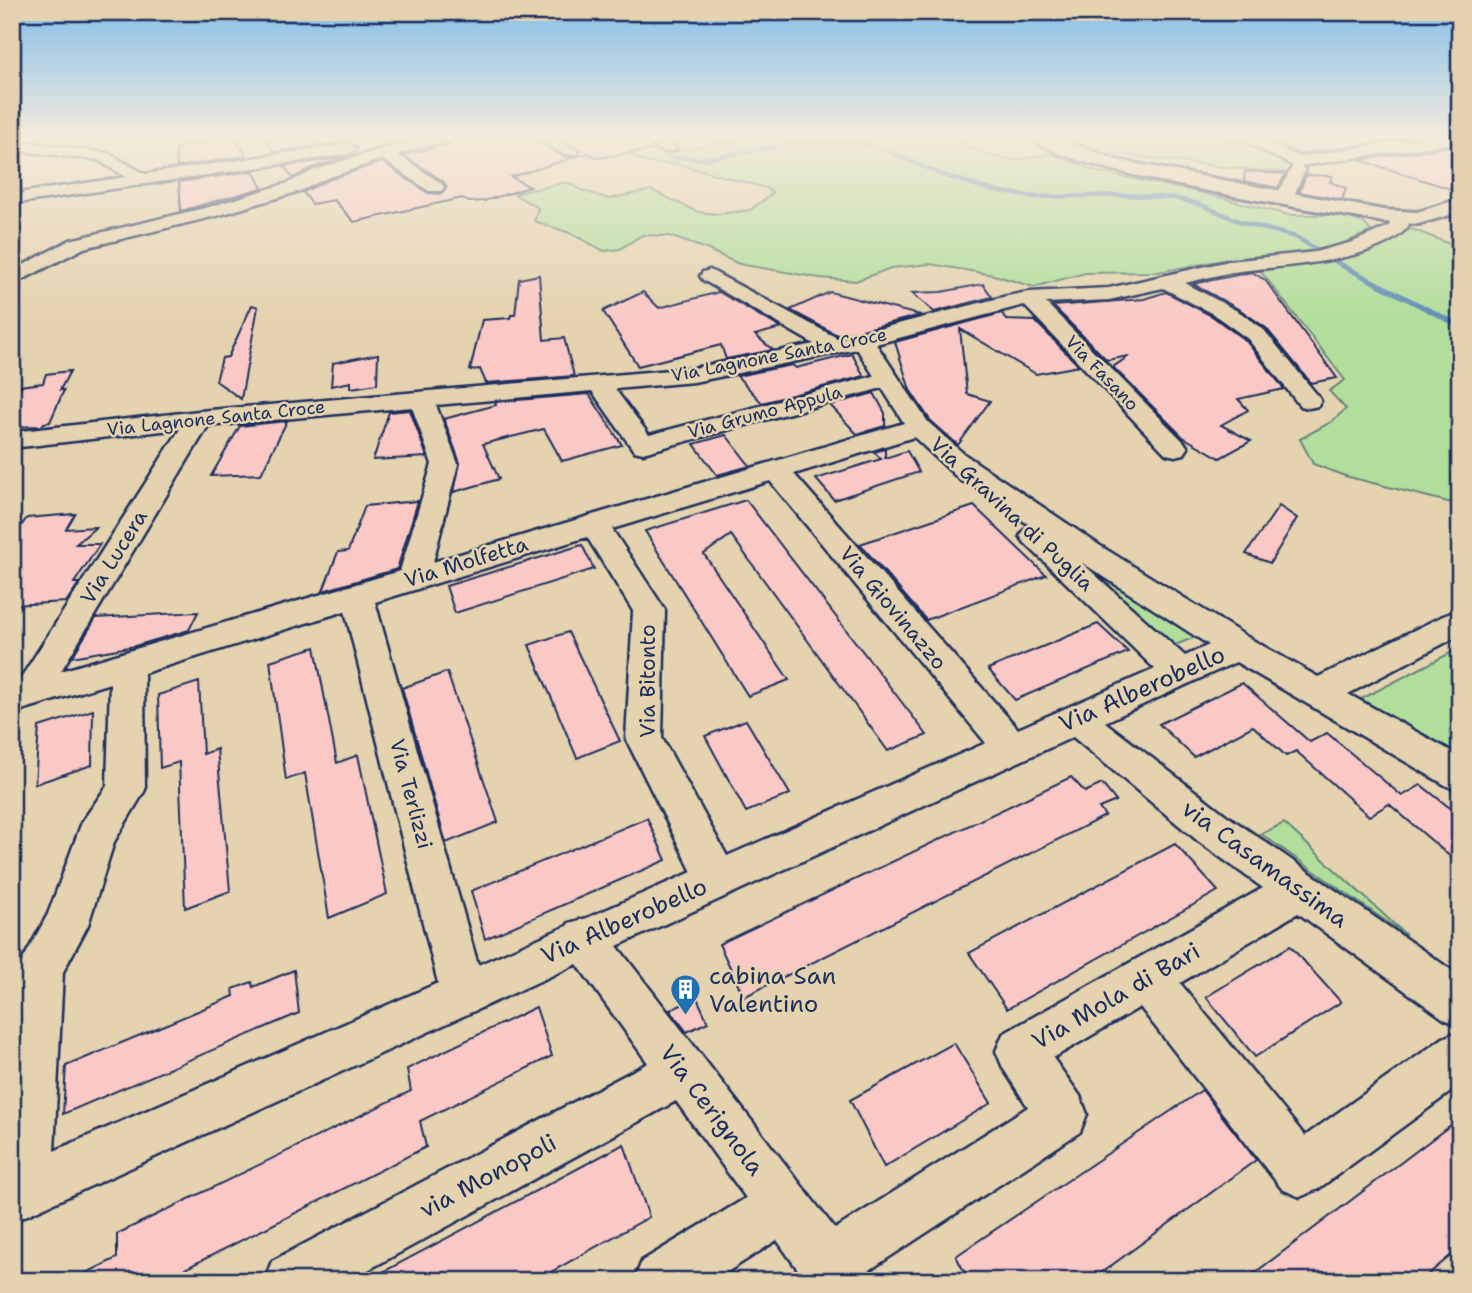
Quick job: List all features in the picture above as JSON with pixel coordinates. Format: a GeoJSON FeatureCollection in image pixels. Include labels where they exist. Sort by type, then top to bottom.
{"type":"FeatureCollection","features":[{"type":"Feature","properties":{"kind":"main road"},"geometry":{"type":"LineString","coordinates":[[1281,197],[1396,218],[1418,218],[1460,205]]}},
{"type":"Feature","properties":{"kind":"street"},"geometry":{"type":"LineString","coordinates":[[12,279],[77,244],[260,197]]}},
{"type":"Feature","properties":{"kind":"street","name":"Via Lagnone Santa Croce"},"geometry":{"type":"LineString","coordinates":[[12,440],[199,419],[694,375],[850,344],[946,317],[1029,298],[1109,294],[1238,266],[1326,256],[1394,231],[1399,225],[1396,218]]}},
{"type":"Feature","properties":{"kind":"street"},"geometry":{"type":"LineString","coordinates":[[710,276],[850,344]]}},
{"type":"Feature","properties":{"kind":"street"},"geometry":{"type":"LineString","coordinates":[[1169,283],[1250,330],[1265,343],[1295,388],[1309,401]]}},
{"type":"Feature","properties":{"kind":"street","name":"Via Fasano"},"geometry":{"type":"LineString","coordinates":[[1029,298],[1175,448]]}},
{"type":"Feature","properties":{"kind":"street","name":"Via Gravina di Puglia"},"geometry":{"type":"LineString","coordinates":[[850,344],[888,379],[919,427],[1179,671]]}},
{"type":"Feature","properties":{"kind":"street","name":"Via Grumo Appula"},"geometry":{"type":"LineString","coordinates":[[599,384],[643,445],[888,379]]}},
{"type":"Feature","properties":{"kind":"street"},"geometry":{"type":"LineString","coordinates":[[413,578],[445,464],[421,399]]}},
{"type":"Feature","properties":{"kind":"street","name":"Via Lucera"},"geometry":{"type":"LineString","coordinates":[[21,697],[199,419]]}},
{"type":"Feature","properties":{"kind":"street","name":"Via Molfetta"},"geometry":{"type":"LineString","coordinates":[[21,697],[919,427]]}},
{"type":"Feature","properties":{"kind":"street"},"geometry":{"type":"LineString","coordinates":[[955,460],[1088,552],[1237,647],[1460,775]]}},
{"type":"Feature","properties":{"kind":"street","name":"Via Giovinazzo"},"geometry":{"type":"LineString","coordinates":[[776,470],[1011,747]]}},
{"type":"Feature","properties":{"kind":"street","name":"Via Bitonto"},"geometry":{"type":"LineString","coordinates":[[594,524],[649,610],[644,739],[717,879]]}},
{"type":"Feature","properties":{"kind":"street","name":"Via Terlizzi"},"geometry":{"type":"LineString","coordinates":[[357,594],[463,993]]}},
{"type":"Feature","properties":{"kind":"street"},"geometry":{"type":"LineString","coordinates":[[1318,693],[1454,624],[1460,628]]}},
{"type":"Feature","properties":{"kind":"street","name":"Via Alberobello"},"geometry":{"type":"LineString","coordinates":[[19,1193],[1237,647]]}},
{"type":"Feature","properties":{"kind":"street"},"geometry":{"type":"LineString","coordinates":[[19,1193],[41,967],[66,925],[96,835],[126,790],[127,664]]}},
{"type":"Feature","properties":{"kind":"street","name":"via Casamassima"},"geometry":{"type":"LineString","coordinates":[[1074,718],[1212,828],[1460,1003]]}},
{"type":"Feature","properties":{"kind":"street","name":"Via Mola di Bari"},"geometry":{"type":"LineString","coordinates":[[834,1273],[1062,1114],[1020,1051],[1299,890]]}},
{"type":"Feature","properties":{"kind":"street","name":"Via Cerignola"},"geometry":{"type":"LineString","coordinates":[[584,939],[834,1273]]}},
{"type":"Feature","properties":{"kind":"street"},"geometry":{"type":"LineString","coordinates":[[1147,979],[1300,1171],[1460,1055]]}},
{"type":"Feature","properties":{"kind":"street","name":"via Monopoli"},"geometry":{"type":"LineString","coordinates":[[292,1281],[683,1071]]}},
{"type":"Feature","properties":{"kind":"street"},"geometry":{"type":"LineString","coordinates":[[662,1281],[784,1205]]}},
{"type":"Feature","properties":{"kind":"green space"},"geometry":{"type":"Polygon","coordinates":[[[520,197],[667,197],[698,212],[718,214],[750,210],[767,197],[1219,197],[1289,215],[1341,215],[1364,223],[1371,231],[1329,250],[1228,259],[1158,272],[1085,273],[1034,287],[994,275],[930,264],[891,268],[856,281],[820,278],[739,264],[669,236],[642,235],[620,249],[604,251],[570,233],[534,221],[538,208],[520,197]]]}},
{"type":"Feature","properties":{"kind":"green space"},"geometry":{"type":"Polygon","coordinates":[[[1412,229],[1460,248],[1460,505],[1345,476],[1313,464],[1300,439],[1331,422],[1346,409],[1329,391],[1345,380],[1259,269],[1319,263],[1366,250],[1412,229]]]}},
{"type":"Feature","properties":{"kind":"green space"},"geometry":{"type":"Polygon","coordinates":[[[1087,566],[1201,635],[1175,645],[1087,566]]]}},
{"type":"Feature","properties":{"kind":"green space"},"geometry":{"type":"Polygon","coordinates":[[[1460,648],[1460,760],[1357,701],[1460,648]]]}},
{"type":"Feature","properties":{"kind":"green space"},"geometry":{"type":"Polygon","coordinates":[[[1284,823],[1406,935],[1261,834],[1284,823]]]}},
{"type":"Feature","properties":{"kind":"building"},"geometry":{"type":"Polygon","coordinates":[[[180,197],[229,197],[181,211],[180,197]]]}},
{"type":"Feature","properties":{"kind":"building"},"geometry":{"type":"Polygon","coordinates":[[[307,197],[496,197],[469,202],[462,198],[354,222],[334,200],[312,204],[307,197]]]}},
{"type":"Feature","properties":{"kind":"building"},"geometry":{"type":"Polygon","coordinates":[[[1252,272],[1265,280],[1337,378],[1311,383],[1266,328],[1242,311],[1193,284],[1252,272]]]}},
{"type":"Feature","properties":{"kind":"building"},"geometry":{"type":"Polygon","coordinates":[[[539,275],[544,340],[564,338],[574,376],[486,383],[480,369],[470,370],[482,320],[510,318],[515,315],[519,279],[539,275]]]}},
{"type":"Feature","properties":{"kind":"building"},"geometry":{"type":"Polygon","coordinates":[[[983,284],[992,297],[934,312],[912,293],[941,292],[983,284]]]}},
{"type":"Feature","properties":{"kind":"building"},"geometry":{"type":"Polygon","coordinates":[[[643,292],[659,308],[719,292],[781,328],[755,335],[773,350],[726,359],[721,345],[638,366],[603,311],[643,292]]]}},
{"type":"Feature","properties":{"kind":"building"},"geometry":{"type":"Polygon","coordinates":[[[830,292],[921,315],[839,336],[790,310],[830,292]]]}},
{"type":"Feature","properties":{"kind":"building"},"geometry":{"type":"Polygon","coordinates":[[[1166,292],[1212,316],[1246,341],[1284,389],[1238,399],[1248,410],[1221,425],[1251,441],[1220,458],[1183,437],[1113,367],[1129,356],[1107,360],[1053,306],[1144,299],[1166,292]]]}},
{"type":"Feature","properties":{"kind":"building"},"geometry":{"type":"Polygon","coordinates":[[[252,305],[258,307],[241,399],[216,381],[222,358],[228,357],[252,305]]]}},
{"type":"Feature","properties":{"kind":"building"},"geometry":{"type":"Polygon","coordinates":[[[1002,313],[1006,320],[1035,321],[1079,366],[1036,374],[960,329],[967,394],[990,401],[958,445],[930,420],[910,390],[895,342],[1002,313]]]}},
{"type":"Feature","properties":{"kind":"building"},"geometry":{"type":"Polygon","coordinates":[[[378,354],[377,384],[351,388],[351,382],[331,386],[333,363],[378,354]]]}},
{"type":"Feature","properties":{"kind":"building"},"geometry":{"type":"Polygon","coordinates":[[[852,354],[864,376],[762,403],[737,376],[792,365],[796,368],[852,354]]]}},
{"type":"Feature","properties":{"kind":"building"},"geometry":{"type":"Polygon","coordinates":[[[70,371],[60,390],[64,390],[50,422],[42,426],[12,427],[12,387],[43,383],[46,374],[70,371]]]}},
{"type":"Feature","properties":{"kind":"building"},"geometry":{"type":"Polygon","coordinates":[[[874,393],[885,413],[885,426],[857,434],[830,405],[874,393]]]}},
{"type":"Feature","properties":{"kind":"building"},"geometry":{"type":"Polygon","coordinates":[[[589,394],[622,445],[562,461],[544,429],[483,444],[499,479],[454,492],[460,463],[444,419],[496,405],[495,402],[589,394]]]}},
{"type":"Feature","properties":{"kind":"building"},"geometry":{"type":"Polygon","coordinates":[[[410,410],[427,457],[373,460],[389,412],[410,410]]]}},
{"type":"Feature","properties":{"kind":"building"},"geometry":{"type":"Polygon","coordinates":[[[287,421],[261,474],[211,476],[240,426],[287,421]]]}},
{"type":"Feature","properties":{"kind":"building"},"geometry":{"type":"Polygon","coordinates":[[[726,435],[750,466],[717,475],[694,444],[726,435]]]}},
{"type":"Feature","properties":{"kind":"building"},"geometry":{"type":"Polygon","coordinates":[[[885,449],[885,458],[907,451],[919,472],[834,500],[816,479],[881,459],[874,452],[885,449]]]}},
{"type":"Feature","properties":{"kind":"building"},"geometry":{"type":"Polygon","coordinates":[[[746,500],[927,735],[888,751],[731,535],[704,554],[789,680],[748,696],[645,531],[746,500]]]}},
{"type":"Feature","properties":{"kind":"building"},"geometry":{"type":"Polygon","coordinates":[[[418,501],[397,569],[323,591],[338,552],[348,551],[365,506],[418,501]]]}},
{"type":"Feature","properties":{"kind":"building"},"geometry":{"type":"Polygon","coordinates":[[[974,506],[1046,575],[926,620],[860,544],[974,506]]]}},
{"type":"Feature","properties":{"kind":"building"},"geometry":{"type":"Polygon","coordinates":[[[1279,506],[1297,518],[1270,563],[1246,554],[1279,506]]]}},
{"type":"Feature","properties":{"kind":"building"},"geometry":{"type":"Polygon","coordinates":[[[75,514],[66,529],[96,527],[76,544],[100,544],[74,583],[79,583],[66,602],[12,605],[12,538],[27,518],[75,514]]]}},
{"type":"Feature","properties":{"kind":"building"},"geometry":{"type":"Polygon","coordinates":[[[582,545],[594,569],[455,613],[446,586],[582,545]]]}},
{"type":"Feature","properties":{"kind":"building"},"geometry":{"type":"Polygon","coordinates":[[[198,612],[189,630],[135,646],[72,657],[96,618],[198,612]]]}},
{"type":"Feature","properties":{"kind":"building"},"geometry":{"type":"Polygon","coordinates":[[[1098,624],[1128,652],[1015,700],[988,669],[1098,624]]]}},
{"type":"Feature","properties":{"kind":"building"},"geometry":{"type":"Polygon","coordinates":[[[568,632],[620,741],[577,758],[529,645],[568,632]]]}},
{"type":"Feature","properties":{"kind":"building"},"geometry":{"type":"Polygon","coordinates":[[[315,647],[337,763],[358,755],[387,894],[329,918],[305,773],[286,780],[270,661],[315,647]]]}},
{"type":"Feature","properties":{"kind":"building"},"geometry":{"type":"Polygon","coordinates":[[[447,672],[498,822],[446,843],[402,688],[447,672]]]}},
{"type":"Feature","properties":{"kind":"building"},"geometry":{"type":"Polygon","coordinates":[[[199,682],[203,754],[217,749],[230,891],[185,908],[179,762],[160,768],[158,695],[199,682]]]}},
{"type":"Feature","properties":{"kind":"building"},"geometry":{"type":"Polygon","coordinates":[[[1242,683],[1310,742],[1327,733],[1402,796],[1421,785],[1460,816],[1460,865],[1389,804],[1369,816],[1296,751],[1286,756],[1253,726],[1194,757],[1159,724],[1242,683]]]}},
{"type":"Feature","properties":{"kind":"building"},"geometry":{"type":"Polygon","coordinates":[[[93,710],[92,765],[35,784],[39,727],[93,710]]]}},
{"type":"Feature","properties":{"kind":"building"},"geometry":{"type":"Polygon","coordinates":[[[746,720],[790,794],[746,812],[705,736],[746,720]]]}},
{"type":"Feature","properties":{"kind":"building"},"geometry":{"type":"Polygon","coordinates":[[[1071,777],[1085,792],[1102,784],[1116,801],[1099,808],[1105,816],[744,997],[719,944],[1071,777]]]}},
{"type":"Feature","properties":{"kind":"building"},"geometry":{"type":"Polygon","coordinates":[[[647,818],[666,860],[485,939],[471,891],[647,818]]]}},
{"type":"Feature","properties":{"kind":"building"},"geometry":{"type":"Polygon","coordinates":[[[1175,844],[1218,891],[1007,1009],[969,953],[1175,844]]]}},
{"type":"Feature","properties":{"kind":"building"},"geometry":{"type":"Polygon","coordinates":[[[1290,946],[1341,1002],[1255,1057],[1206,997],[1290,946]]]}},
{"type":"Feature","properties":{"kind":"building"},"geometry":{"type":"Polygon","coordinates":[[[294,970],[299,1013],[63,1114],[66,1066],[234,996],[233,989],[252,982],[253,987],[294,970]]]}},
{"type":"Feature","properties":{"kind":"building","name":"cabina San Valentino"},"geometry":{"type":"Polygon","coordinates":[[[697,998],[708,1022],[687,1032],[670,1010],[697,998]]]}},
{"type":"Feature","properties":{"kind":"building"},"geometry":{"type":"Polygon","coordinates":[[[536,1007],[552,1056],[420,1121],[426,1147],[161,1281],[70,1281],[117,1258],[117,1234],[411,1091],[407,1069],[536,1007]]]}},
{"type":"Feature","properties":{"kind":"building"},"geometry":{"type":"Polygon","coordinates":[[[954,1043],[991,1103],[884,1167],[850,1100],[954,1043]]]}},
{"type":"Feature","properties":{"kind":"building"},"geometry":{"type":"Polygon","coordinates":[[[1202,1090],[1256,1160],[1090,1281],[969,1281],[956,1256],[1202,1090]]]}},
{"type":"Feature","properties":{"kind":"building"},"geometry":{"type":"Polygon","coordinates":[[[1460,1118],[1460,1248],[1420,1281],[1244,1281],[1460,1118]]]}},
{"type":"Feature","properties":{"kind":"building"},"geometry":{"type":"Polygon","coordinates":[[[624,1144],[649,1217],[535,1281],[366,1281],[624,1144]]]}},
{"type":"Feature","properties":{"kind":"waterway"},"geometry":{"type":"LineString","coordinates":[[1164,197],[1199,204],[1241,222],[1296,237],[1345,267]]}},
{"type":"Feature","properties":{"kind":"waterway"},"geometry":{"type":"LineString","coordinates":[[1341,265],[1460,326]]}},
{"type":"Feature","properties":{"kind":"place","name":"cabina San Valentino"},"geometry":{"type":"Point","coordinates":[686,1017]}}]}
